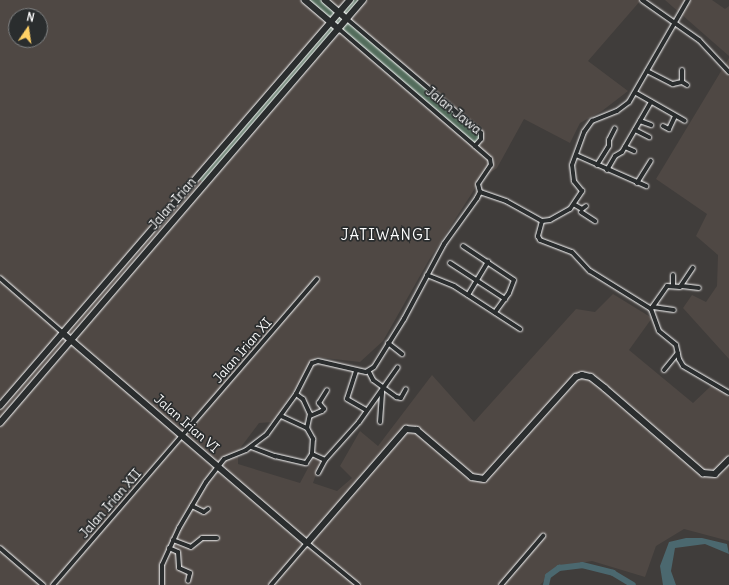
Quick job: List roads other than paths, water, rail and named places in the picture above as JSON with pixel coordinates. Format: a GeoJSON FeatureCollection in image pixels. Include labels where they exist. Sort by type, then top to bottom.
{"type":"FeatureCollection","features":[{"type":"Feature","properties":{"kind":"street","name":"Jalan Jawa"},"geometry":{"type":"LineString","coordinates":[[305,0],[475,146],[481,138],[481,133],[325,0]]}},
{"type":"Feature","properties":{"kind":"street","name":"Jalan Irian"},"geometry":{"type":"LineString","coordinates":[[0,406],[350,0]]}},
{"type":"Feature","properties":{"kind":"street","name":"Jalan Irian"},"geometry":{"type":"LineString","coordinates":[[0,423],[363,0]]}},
{"type":"Feature","properties":{"kind":"street"},"geometry":{"type":"LineString","coordinates":[[642,0],[676,22],[699,40],[729,72]]}},
{"type":"Feature","properties":{"kind":"street"},"geometry":{"type":"LineString","coordinates":[[480,192],[506,201],[542,221],[550,220],[574,205],[582,191],[574,181],[571,173],[584,132],[592,121],[625,106],[636,94],[647,71],[688,0]]}},
{"type":"Feature","properties":{"kind":"street"},"geometry":{"type":"LineString","coordinates":[[682,70],[682,82]]}},
{"type":"Feature","properties":{"kind":"street"},"geometry":{"type":"LineString","coordinates":[[647,71],[672,84],[682,82],[687,86]]}},
{"type":"Feature","properties":{"kind":"street"},"geometry":{"type":"LineString","coordinates":[[636,94],[685,121]]}},
{"type":"Feature","properties":{"kind":"street"},"geometry":{"type":"LineString","coordinates":[[607,170],[615,156],[622,152],[626,147],[651,102]]}},
{"type":"Feature","properties":{"kind":"street"},"geometry":{"type":"LineString","coordinates":[[663,126],[669,129],[675,116]]}},
{"type":"Feature","properties":{"kind":"street"},"geometry":{"type":"LineString","coordinates":[[640,121],[651,125]]}},
{"type":"Feature","properties":{"kind":"street"},"geometry":{"type":"LineString","coordinates":[[597,165],[615,128]]}},
{"type":"Feature","properties":{"kind":"street"},"geometry":{"type":"LineString","coordinates":[[635,130],[649,137]]}},
{"type":"Feature","properties":{"kind":"street"},"geometry":{"type":"LineString","coordinates":[[369,372],[404,319],[444,244],[480,192],[478,184],[492,162],[475,146]]}},
{"type":"Feature","properties":{"kind":"street"},"geometry":{"type":"LineString","coordinates":[[626,147],[634,152]]}},
{"type":"Feature","properties":{"kind":"street"},"geometry":{"type":"LineString","coordinates":[[576,155],[646,186]]}},
{"type":"Feature","properties":{"kind":"street"},"geometry":{"type":"LineString","coordinates":[[637,183],[651,162]]}},
{"type":"Feature","properties":{"kind":"street"},"geometry":{"type":"LineString","coordinates":[[197,177],[205,184]]}},
{"type":"Feature","properties":{"kind":"street"},"geometry":{"type":"LineString","coordinates":[[574,205],[595,221]]}},
{"type":"Feature","properties":{"kind":"street"},"geometry":{"type":"LineString","coordinates":[[542,221],[538,236],[540,240],[572,252],[590,271],[652,308],[674,310]]}},
{"type":"Feature","properties":{"kind":"street"},"geometry":{"type":"LineString","coordinates":[[463,246],[514,280],[505,299],[495,312]]}},
{"type":"Feature","properties":{"kind":"street"},"geometry":{"type":"LineString","coordinates":[[468,295],[488,262]]}},
{"type":"Feature","properties":{"kind":"street"},"geometry":{"type":"LineString","coordinates":[[450,263],[505,299]]}},
{"type":"Feature","properties":{"kind":"street"},"geometry":{"type":"LineString","coordinates":[[682,286],[693,268]]}},
{"type":"Feature","properties":{"kind":"street"},"geometry":{"type":"LineString","coordinates":[[673,274],[673,286]]}},
{"type":"Feature","properties":{"kind":"street"},"geometry":{"type":"LineString","coordinates":[[427,275],[468,295],[520,329]]}},
{"type":"Feature","properties":{"kind":"street","name":"Jalan Irian VI"},"geometry":{"type":"LineString","coordinates":[[0,278],[358,585]]}},
{"type":"Feature","properties":{"kind":"street","name":"Jalan Irian XI"},"geometry":{"type":"LineString","coordinates":[[183,436],[317,279]]}},
{"type":"Feature","properties":{"kind":"street"},"geometry":{"type":"LineString","coordinates":[[652,308],[667,286],[679,288],[682,286],[698,288]]}},
{"type":"Feature","properties":{"kind":"street"},"geometry":{"type":"LineString","coordinates":[[652,308],[659,331],[676,344],[683,366],[729,393]]}},
{"type":"Feature","properties":{"kind":"street"},"geometry":{"type":"LineString","coordinates":[[388,343],[402,354]]}},
{"type":"Feature","properties":{"kind":"street"},"geometry":{"type":"LineString","coordinates":[[664,370],[678,353]]}},
{"type":"Feature","properties":{"kind":"street"},"geometry":{"type":"LineString","coordinates":[[162,585],[161,567],[169,548],[192,506],[218,466],[226,458],[252,447],[267,434],[296,394],[314,361],[356,371],[369,372]]}},
{"type":"Feature","properties":{"kind":"street"},"geometry":{"type":"LineString","coordinates":[[318,473],[325,460],[354,428],[398,367]]}},
{"type":"Feature","properties":{"kind":"street"},"geometry":{"type":"LineString","coordinates":[[356,371],[347,399],[366,410]]}},
{"type":"Feature","properties":{"kind":"street"},"geometry":{"type":"LineString","coordinates":[[369,372],[373,380],[382,390],[399,398],[406,389]]}},
{"type":"Feature","properties":{"kind":"street"},"geometry":{"type":"LineString","coordinates":[[271,585],[406,429],[417,430],[472,477],[484,479],[572,381],[582,375],[591,377],[606,388],[703,473],[715,474],[729,460]]}},
{"type":"Feature","properties":{"kind":"street"},"geometry":{"type":"LineString","coordinates":[[310,416],[324,409],[319,403],[327,390]]}},
{"type":"Feature","properties":{"kind":"street"},"geometry":{"type":"LineString","coordinates":[[380,422],[382,390]]}},
{"type":"Feature","properties":{"kind":"street"},"geometry":{"type":"LineString","coordinates":[[296,394],[303,399],[310,416],[306,428]]}},
{"type":"Feature","properties":{"kind":"street"},"geometry":{"type":"LineString","coordinates":[[252,447],[275,456],[306,463],[312,454],[313,438],[306,428],[281,416]]}},
{"type":"Feature","properties":{"kind":"street","name":"Jalan Irian XII"},"geometry":{"type":"LineString","coordinates":[[53,585],[183,436]]}},
{"type":"Feature","properties":{"kind":"street"},"geometry":{"type":"LineString","coordinates":[[312,454],[325,460]]}},
{"type":"Feature","properties":{"kind":"street"},"geometry":{"type":"LineString","coordinates":[[192,506],[205,512],[208,509]]}},
{"type":"Feature","properties":{"kind":"street"},"geometry":{"type":"LineString","coordinates":[[501,585],[543,536]]}},
{"type":"Feature","properties":{"kind":"street"},"geometry":{"type":"LineString","coordinates":[[173,540],[192,547],[202,538],[217,538]]}},
{"type":"Feature","properties":{"kind":"street"},"geometry":{"type":"LineString","coordinates":[[0,548],[43,585]]}},
{"type":"Feature","properties":{"kind":"street"},"geometry":{"type":"LineString","coordinates":[[169,548],[178,552],[179,568],[190,573],[188,581]]}},
{"type":"Feature","properties":{"kind":"water"},"geometry":{"type":"Polygon","coordinates":[[[686,538],[702,538],[727,544],[729,554],[705,544],[675,548],[671,571],[676,585],[663,585],[660,566],[669,542],[686,538]]]}},
{"type":"Feature","properties":{"kind":"waterway"},"geometry":{"type":"LineString","coordinates":[[546,585],[548,576],[559,568],[582,565],[613,573],[633,585]]}},
{"type":"Feature","properties":{"kind":"district","name":"JATIWANGI"},"geometry":{"type":"Point","coordinates":[386,235]}}]}
